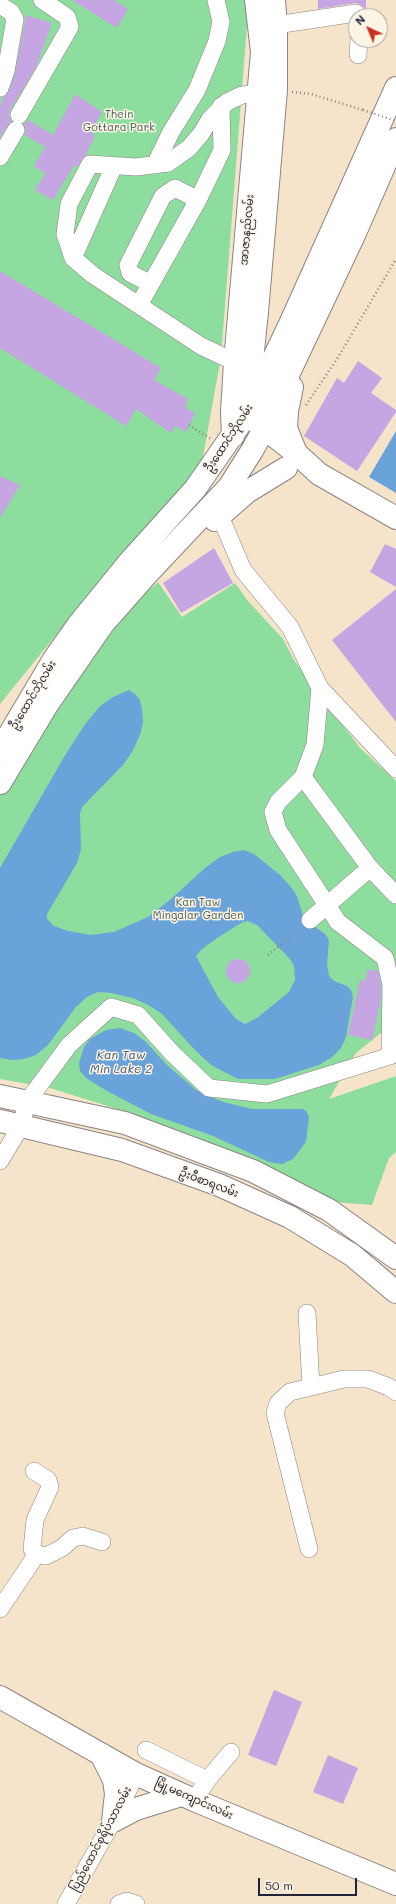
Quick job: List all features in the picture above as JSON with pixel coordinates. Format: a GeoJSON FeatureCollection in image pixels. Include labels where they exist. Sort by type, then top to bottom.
{"type":"FeatureCollection","features":[{"type":"Feature","properties":{"kind":"main road","name":"အာဇာနည်လမ်း"},"geometry":{"type":"LineString","coordinates":[[247,414],[258,312],[268,90],[256,0]]}},
{"type":"Feature","properties":{"kind":"main road","name":"အာဇာနည်လမ်း"},"geometry":{"type":"LineString","coordinates":[[224,438],[232,412],[235,362],[276,25],[274,0]]}},
{"type":"Feature","properties":{"kind":"main road","name":"ဦးထောင်ဘိုလမ်း"},"geometry":{"type":"LineString","coordinates":[[0,750],[54,659],[78,625],[131,560],[196,489],[224,438],[247,414],[290,324],[396,88]]}},
{"type":"Feature","properties":{"kind":"main road","name":"ဦးထောင်ဘိုလမ်း"},"geometry":{"type":"LineString","coordinates":[[0,783],[46,706],[103,624],[147,574],[218,509],[229,487],[264,429],[355,232],[396,139]]}},
{"type":"Feature","properties":{"kind":"main road"},"geometry":{"type":"LineString","coordinates":[[258,312],[273,325],[290,324]]}},
{"type":"Feature","properties":{"kind":"main road"},"geometry":{"type":"LineString","coordinates":[[291,461],[286,428],[287,410],[302,345]]}},
{"type":"Feature","properties":{"kind":"main road"},"geometry":{"type":"LineString","coordinates":[[247,414],[264,429],[291,461]]}},
{"type":"Feature","properties":{"kind":"main road"},"geometry":{"type":"LineString","coordinates":[[224,438],[291,461],[319,474],[396,518]]}},
{"type":"Feature","properties":{"kind":"main road"},"geometry":{"type":"LineString","coordinates":[[218,509],[252,489],[291,461]]}},
{"type":"Feature","properties":{"kind":"main road"},"geometry":{"type":"LineString","coordinates":[[0,1096],[125,1123],[253,1171],[329,1210],[396,1258]]}},
{"type":"Feature","properties":{"kind":"main road","name":"ဦးဝီစာရလမ်း"},"geometry":{"type":"LineString","coordinates":[[10,1123],[122,1150],[219,1185],[290,1217],[352,1254],[396,1292]]}},
{"type":"Feature","properties":{"kind":"main road"},"geometry":{"type":"LineString","coordinates":[[278,1212],[288,1189]]}},
{"type":"Feature","properties":{"kind":"main road","name":"မြို့မကျောင်းလမ်း"},"geometry":{"type":"LineString","coordinates":[[0,1697],[136,1774],[188,1798],[396,1884]]}},
{"type":"Feature","properties":{"kind":"main road"},"geometry":{"type":"LineString","coordinates":[[101,1754],[114,1780],[116,1794],[113,1821]]}},
{"type":"Feature","properties":{"kind":"main road"},"geometry":{"type":"LineString","coordinates":[[113,1821],[136,1809],[188,1798]]}},
{"type":"Feature","properties":{"kind":"street"},"geometry":{"type":"LineString","coordinates":[[0,157],[17,122],[70,26],[67,17],[42,0]]}},
{"type":"Feature","properties":{"kind":"street"},"geometry":{"type":"LineString","coordinates":[[155,165],[171,132],[197,90],[218,41],[221,22],[216,0]]}},
{"type":"Feature","properties":{"kind":"street"},"geometry":{"type":"LineString","coordinates":[[0,5],[11,12],[15,19],[6,71],[0,88]]}},
{"type":"Feature","properties":{"kind":"street"},"geometry":{"type":"LineString","coordinates":[[276,25],[348,14]]}},
{"type":"Feature","properties":{"kind":"street"},"geometry":{"type":"LineString","coordinates":[[235,362],[221,357],[201,346],[93,275],[73,258],[65,234],[69,204],[90,164],[136,167],[168,163],[188,148],[201,134],[210,119],[221,106],[242,95],[268,90]]}},
{"type":"Feature","properties":{"kind":"street"},"geometry":{"type":"LineString","coordinates":[[139,305],[149,283],[198,200],[222,150],[221,106]]}},
{"type":"Feature","properties":{"kind":"street"},"geometry":{"type":"LineString","coordinates":[[73,258],[114,166]]}},
{"type":"Feature","properties":{"kind":"street"},"geometry":{"type":"LineString","coordinates":[[149,283],[130,273],[128,265],[163,196],[175,188],[198,200]]}},
{"type":"Feature","properties":{"kind":"street"},"geometry":{"type":"LineString","coordinates":[[218,509],[243,570],[290,627],[320,688],[396,769]]}},
{"type":"Feature","properties":{"kind":"street"},"geometry":{"type":"LineString","coordinates":[[0,1161],[10,1123],[69,1045],[111,1007],[138,1015],[172,1053],[209,1088],[267,1094],[393,1056],[391,985],[385,958],[338,922],[326,906],[278,830],[273,812],[278,802],[303,777],[315,745],[320,688]]}},
{"type":"Feature","properties":{"kind":"street"},"geometry":{"type":"LineString","coordinates":[[303,777],[370,868],[396,895]]}},
{"type":"Feature","properties":{"kind":"street"},"geometry":{"type":"LineString","coordinates":[[310,920],[370,868]]}},
{"type":"Feature","properties":{"kind":"street"},"geometry":{"type":"LineString","coordinates":[[307,1313],[311,1387]]}},
{"type":"Feature","properties":{"kind":"street"},"geometry":{"type":"LineString","coordinates":[[309,1549],[275,1413],[278,1403],[290,1392],[344,1379],[368,1379],[389,1387],[396,1392]]}},
{"type":"Feature","properties":{"kind":"street"},"geometry":{"type":"LineString","coordinates":[[34,1471],[48,1480],[50,1484],[35,1520],[32,1549],[37,1554],[46,1556],[62,1548],[73,1538],[83,1536],[102,1542]]}},
{"type":"Feature","properties":{"kind":"street"},"geometry":{"type":"LineString","coordinates":[[0,1609],[37,1554]]}},
{"type":"Feature","properties":{"kind":"street"},"geometry":{"type":"LineString","coordinates":[[146,1750],[208,1780]]}},
{"type":"Feature","properties":{"kind":"street"},"geometry":{"type":"LineString","coordinates":[[188,1798],[208,1780],[231,1752]]}},
{"type":"Feature","properties":{"kind":"street","name":"ပြည်ထောင်စုရိပ်သာလမ်း"},"geometry":{"type":"LineString","coordinates":[[66,1904],[113,1821],[136,1774]]}},
{"type":"Feature","properties":{"kind":"street"},"geometry":{"type":"LineString","coordinates":[[119,1904],[127,1901],[136,1904]]}},
{"type":"Feature","properties":{"kind":"path"},"geometry":{"type":"LineString","coordinates":[[268,90],[311,94],[396,121]]}},
{"type":"Feature","properties":{"kind":"path"},"geometry":{"type":"LineString","coordinates":[[287,410],[300,408],[308,403],[337,359],[396,259]]}},
{"type":"Feature","properties":{"kind":"path"},"geometry":{"type":"LineString","coordinates":[[189,425],[224,438]]}},
{"type":"Feature","properties":{"kind":"path"},"geometry":{"type":"LineString","coordinates":[[268,955],[310,920]]}},
{"type":"Feature","properties":{"kind":"green space","name":"Thein Gottara Park"},"geometry":{"type":"Polygon","coordinates":[[[0,0],[249,0],[221,357],[200,473],[102,578],[0,704],[0,0]]]}},
{"type":"Feature","properties":{"kind":"green space","name":"Kan Taw Mingalar Garden"},"geometry":{"type":"Polygon","coordinates":[[[158,582],[182,617],[235,583],[248,601],[283,639],[294,660],[360,748],[396,781],[396,1021],[356,1053],[329,1099],[396,1076],[396,1152],[389,1158],[372,1205],[320,1201],[239,1157],[133,1114],[50,1088],[0,1079],[0,796],[56,701],[140,598],[158,582]]]}},
{"type":"Feature","properties":{"kind":"water"},"geometry":{"type":"Polygon","coordinates":[[[396,431],[396,493],[369,477],[396,431]]]}},
{"type":"Feature","properties":{"kind":"water"},"geometry":{"type":"Polygon","coordinates":[[[129,690],[140,700],[143,722],[140,735],[132,752],[123,765],[82,807],[80,814],[81,849],[77,863],[47,914],[47,919],[54,926],[68,931],[91,935],[114,932],[148,917],[220,857],[244,850],[254,854],[280,875],[291,887],[297,896],[304,919],[325,934],[329,940],[327,964],[329,976],[334,981],[347,986],[351,990],[353,997],[346,1037],[341,1048],[332,1057],[319,1065],[275,1079],[238,1079],[211,1065],[162,1014],[150,1006],[133,998],[111,993],[98,992],[87,997],[76,1007],[48,1045],[36,1055],[24,1059],[13,1060],[0,1058],[0,868],[67,752],[86,723],[100,706],[113,697],[129,690]],[[247,921],[241,923],[202,949],[196,956],[218,997],[236,1019],[245,1024],[257,1018],[289,992],[295,980],[294,966],[290,959],[257,925],[247,921]]]}},
{"type":"Feature","properties":{"kind":"water","name":"Kan Taw Min Lake 2"},"geometry":{"type":"Polygon","coordinates":[[[120,1028],[134,1033],[145,1041],[167,1065],[196,1090],[223,1102],[252,1109],[303,1109],[309,1117],[306,1142],[293,1159],[282,1164],[269,1162],[213,1136],[151,1114],[107,1091],[86,1078],[80,1071],[79,1063],[84,1047],[90,1039],[106,1030],[120,1028]]]}},
{"type":"Feature","properties":{"kind":"building"},"geometry":{"type":"Polygon","coordinates":[[[72,0],[114,0],[128,9],[117,28],[72,0]]]}},
{"type":"Feature","properties":{"kind":"building"},"geometry":{"type":"Polygon","coordinates":[[[318,0],[366,0],[366,8],[355,3],[318,9],[318,0]]]}},
{"type":"Feature","properties":{"kind":"building"},"geometry":{"type":"Polygon","coordinates":[[[26,15],[52,23],[36,67],[10,110],[9,115],[11,121],[0,137],[0,107],[3,97],[9,91],[15,74],[26,15]]]}},
{"type":"Feature","properties":{"kind":"building"},"geometry":{"type":"Polygon","coordinates":[[[75,94],[102,112],[91,132],[95,136],[85,156],[78,166],[73,167],[53,200],[35,190],[45,173],[34,166],[45,147],[25,135],[26,130],[24,124],[28,120],[53,135],[75,94]]]}},
{"type":"Feature","properties":{"kind":"building"},"geometry":{"type":"Polygon","coordinates":[[[0,271],[161,368],[154,380],[188,399],[185,407],[195,413],[186,432],[175,426],[171,433],[136,409],[126,426],[0,348],[0,271]]]}},
{"type":"Feature","properties":{"kind":"building"},"geometry":{"type":"Polygon","coordinates":[[[358,361],[382,378],[371,393],[396,410],[396,412],[357,471],[304,436],[337,378],[344,383],[358,361]]]}},
{"type":"Feature","properties":{"kind":"building"},"geometry":{"type":"Polygon","coordinates":[[[0,476],[20,485],[0,518],[0,476]]]}},
{"type":"Feature","properties":{"kind":"building"},"geometry":{"type":"Polygon","coordinates":[[[385,544],[396,549],[396,587],[370,572],[385,544]]]}},
{"type":"Feature","properties":{"kind":"building"},"geometry":{"type":"Polygon","coordinates":[[[214,548],[233,583],[181,613],[163,583],[214,548]]]}},
{"type":"Feature","properties":{"kind":"building"},"geometry":{"type":"Polygon","coordinates":[[[396,589],[396,722],[332,640],[396,589]]]}},
{"type":"Feature","properties":{"kind":"building"},"geometry":{"type":"Polygon","coordinates":[[[238,959],[247,962],[250,971],[247,980],[238,983],[229,980],[226,971],[229,962],[238,959]]]}},
{"type":"Feature","properties":{"kind":"building"},"geometry":{"type":"Polygon","coordinates":[[[368,969],[378,971],[381,986],[381,999],[372,1040],[348,1035],[360,980],[365,981],[368,969]]]}},
{"type":"Feature","properties":{"kind":"building"},"geometry":{"type":"Polygon","coordinates":[[[274,1690],[302,1702],[276,1766],[248,1755],[274,1690]]]}},
{"type":"Feature","properties":{"kind":"building"},"geometry":{"type":"Polygon","coordinates":[[[328,1755],[358,1768],[343,1804],[313,1792],[328,1755]]]}}]}
